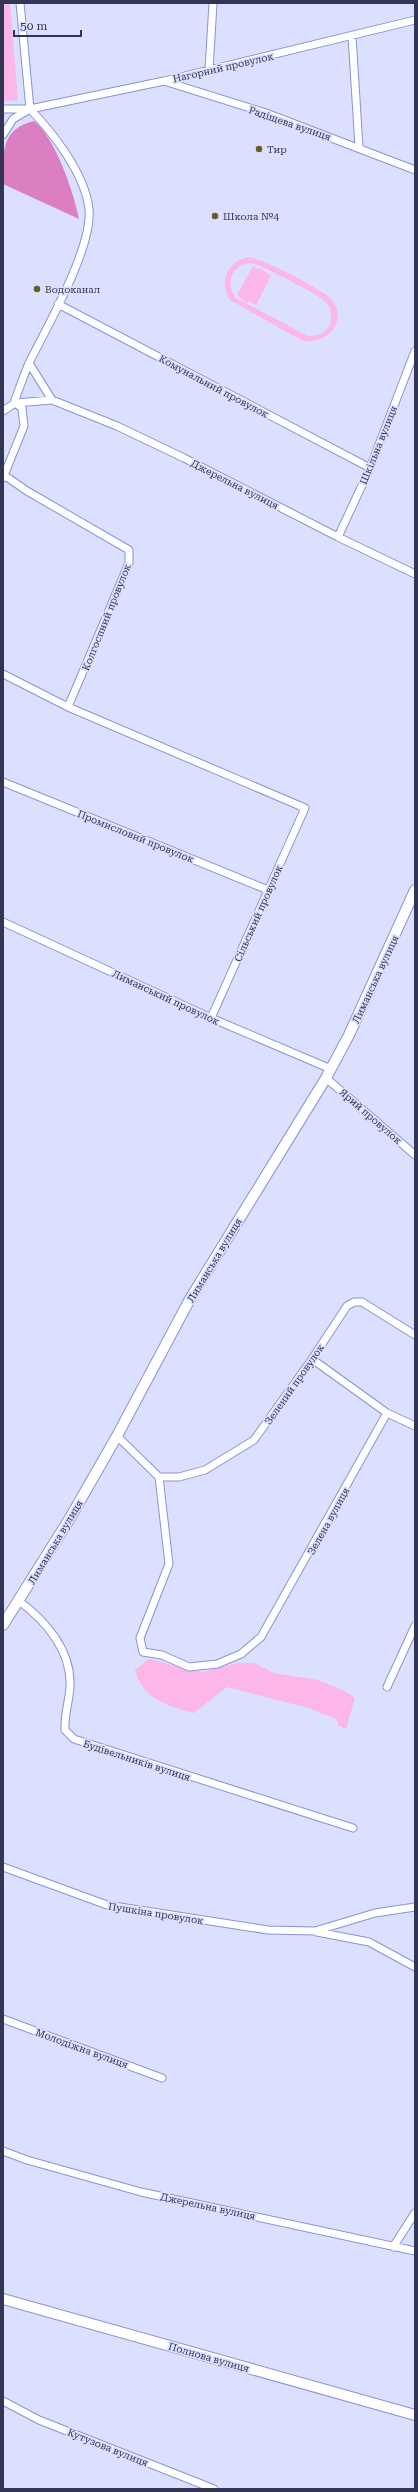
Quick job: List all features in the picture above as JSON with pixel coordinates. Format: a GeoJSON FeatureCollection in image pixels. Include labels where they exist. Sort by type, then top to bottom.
{"type":"FeatureCollection","features":[{"type":"Feature","properties":{"kind":"street"},"geometry":{"type":"LineString","coordinates":[[15,403],[29,363],[58,304],[87,238],[89,210],[82,182],[49,129],[30,109],[20,3]]}},
{"type":"Feature","properties":{"kind":"street"},"geometry":{"type":"LineString","coordinates":[[209,70],[213,3]]}},
{"type":"Feature","properties":{"kind":"street","name":"Нагорний провулок"},"geometry":{"type":"LineString","coordinates":[[30,109],[164,81],[415,20]]}},
{"type":"Feature","properties":{"kind":"street"},"geometry":{"type":"LineString","coordinates":[[352,36],[359,147]]}},
{"type":"Feature","properties":{"kind":"street","name":"Радіщева вулиця"},"geometry":{"type":"LineString","coordinates":[[164,81],[266,113],[359,147],[415,170]]}},
{"type":"Feature","properties":{"kind":"street"},"geometry":{"type":"LineString","coordinates":[[3,110],[30,109]]}},
{"type":"Feature","properties":{"kind":"street"},"geometry":{"type":"LineString","coordinates":[[3,135],[13,119],[30,109]]}},
{"type":"Feature","properties":{"kind":"street","name":"Комунальний провулок"},"geometry":{"type":"LineString","coordinates":[[58,304],[370,468]]}},
{"type":"Feature","properties":{"kind":"street","name":"Шкільна вулиця"},"geometry":{"type":"LineString","coordinates":[[338,537],[370,468],[415,351]]}},
{"type":"Feature","properties":{"kind":"street"},"geometry":{"type":"LineString","coordinates":[[3,411],[15,403],[52,400],[29,363]]}},
{"type":"Feature","properties":{"kind":"street","name":"Джерельна вулиця"},"geometry":{"type":"LineString","coordinates":[[52,400],[117,426],[184,458],[338,537],[415,574]]}},
{"type":"Feature","properties":{"kind":"street"},"geometry":{"type":"LineString","coordinates":[[4,476],[24,426],[22,408],[15,403]]}},
{"type":"Feature","properties":{"kind":"street","name":"Колгоспний провулок"},"geometry":{"type":"LineString","coordinates":[[4,476],[129,550],[129,563],[68,707]]}},
{"type":"Feature","properties":{"kind":"street"},"geometry":{"type":"LineString","coordinates":[[3,674],[68,707]]}},
{"type":"Feature","properties":{"kind":"street","name":"Сільський провулок"},"geometry":{"type":"LineString","coordinates":[[68,707],[305,808],[211,1018]]}},
{"type":"Feature","properties":{"kind":"street","name":"Промисловий провулок"},"geometry":{"type":"LineString","coordinates":[[3,782],[268,890]]}},
{"type":"Feature","properties":{"kind":"street","name":"Лиманська вулиця"},"geometry":{"type":"LineString","coordinates":[[3,1625],[19,1601],[117,1436],[190,1299],[329,1074],[349,1035],[415,890]]}},
{"type":"Feature","properties":{"kind":"street","name":"Лиманський провулок"},"geometry":{"type":"LineString","coordinates":[[3,922],[329,1074]]}},
{"type":"Feature","properties":{"kind":"street","name":"Ярий провулок"},"geometry":{"type":"LineString","coordinates":[[329,1074],[415,1155]]}},
{"type":"Feature","properties":{"kind":"street","name":"Зелений провулок"},"geometry":{"type":"LineString","coordinates":[[158,1477],[179,1477],[205,1470],[254,1440],[312,1360],[347,1306],[354,1302],[362,1302],[415,1335]]}},
{"type":"Feature","properties":{"kind":"street"},"geometry":{"type":"LineString","coordinates":[[312,1360],[387,1413],[415,1426]]}},
{"type":"Feature","properties":{"kind":"street","name":"Зелена вулиця"},"geometry":{"type":"LineString","coordinates":[[158,1477],[169,1564],[140,1638],[143,1652],[162,1655],[189,1667],[216,1664],[241,1654],[261,1638],[387,1413]]}},
{"type":"Feature","properties":{"kind":"street"},"geometry":{"type":"LineString","coordinates":[[117,1436],[158,1477]]}},
{"type":"Feature","properties":{"kind":"street","name":"Будівельників вулиця"},"geometry":{"type":"LineString","coordinates":[[19,1601],[45,1624],[63,1650],[69,1669],[70,1687],[65,1730],[74,1740],[353,1828]]}},
{"type":"Feature","properties":{"kind":"street"},"geometry":{"type":"LineString","coordinates":[[387,1687],[415,1626]]}},
{"type":"Feature","properties":{"kind":"street","name":"Пушкіна провулок"},"geometry":{"type":"LineString","coordinates":[[3,1868],[107,1905],[268,1930],[315,1931],[369,1942],[415,1967]]}},
{"type":"Feature","properties":{"kind":"street","name":"Пушкіна провулок"},"geometry":{"type":"LineString","coordinates":[[315,1931],[375,1913],[415,1907]]}},
{"type":"Feature","properties":{"kind":"street","name":"Молодіжна вулиця"},"geometry":{"type":"LineString","coordinates":[[3,2019],[162,2078]]}},
{"type":"Feature","properties":{"kind":"street","name":"Джерельна вулиця"},"geometry":{"type":"LineString","coordinates":[[3,2151],[27,2160],[141,2192],[415,2251]]}},
{"type":"Feature","properties":{"kind":"street"},"geometry":{"type":"LineString","coordinates":[[393,2247],[415,2213]]}},
{"type":"Feature","properties":{"kind":"street","name":"Полнова вулиця"},"geometry":{"type":"LineString","coordinates":[[3,2299],[415,2415]]}},
{"type":"Feature","properties":{"kind":"street","name":"Кутузова вулиця"},"geometry":{"type":"LineString","coordinates":[[3,2401],[39,2420],[214,2489]]}},
{"type":"Feature","properties":{"kind":"shaded area"},"geometry":{"type":"Polygon","coordinates":[[[3,3],[10,3],[18,100],[3,101],[3,3]]]}},
{"type":"Feature","properties":{"kind":"shaded area"},"geometry":{"type":"Polygon","coordinates":[[[34,121],[42,129],[56,152],[73,195],[79,219],[3,184],[4,153],[9,137],[15,130],[34,121]]]}},
{"type":"Feature","properties":{"kind":"shaded area"},"geometry":{"type":"Polygon","coordinates":[[[249,257],[266,263],[327,295],[337,308],[338,317],[332,331],[318,340],[301,340],[230,300],[225,286],[225,279],[231,267],[242,259],[249,257]],[[248,263],[237,268],[234,272],[230,282],[236,298],[308,336],[320,334],[327,329],[331,321],[331,313],[324,300],[259,265],[248,263]]]}},
{"type":"Feature","properties":{"kind":"shaded area"},"geometry":{"type":"Polygon","coordinates":[[[253,266],[259,270],[260,268],[271,276],[256,305],[249,301],[247,303],[237,295],[253,266]]]}},
{"type":"Feature","properties":{"kind":"shaded area"},"geometry":{"type":"Polygon","coordinates":[[[149,1659],[203,1672],[237,1663],[254,1663],[274,1673],[318,1680],[345,1691],[355,1698],[346,1729],[339,1726],[336,1719],[308,1708],[227,1687],[194,1713],[166,1704],[158,1700],[143,1688],[138,1680],[135,1670],[149,1659]]]}},
{"type":"Feature","properties":{"kind":"place","name":"Тир"},"geometry":{"type":"Point","coordinates":[259,149]}},
{"type":"Feature","properties":{"kind":"place","name":"Школа №4"},"geometry":{"type":"Point","coordinates":[215,216]}},
{"type":"Feature","properties":{"kind":"place","name":"Водоканал"},"geometry":{"type":"Point","coordinates":[37,289]}}]}
